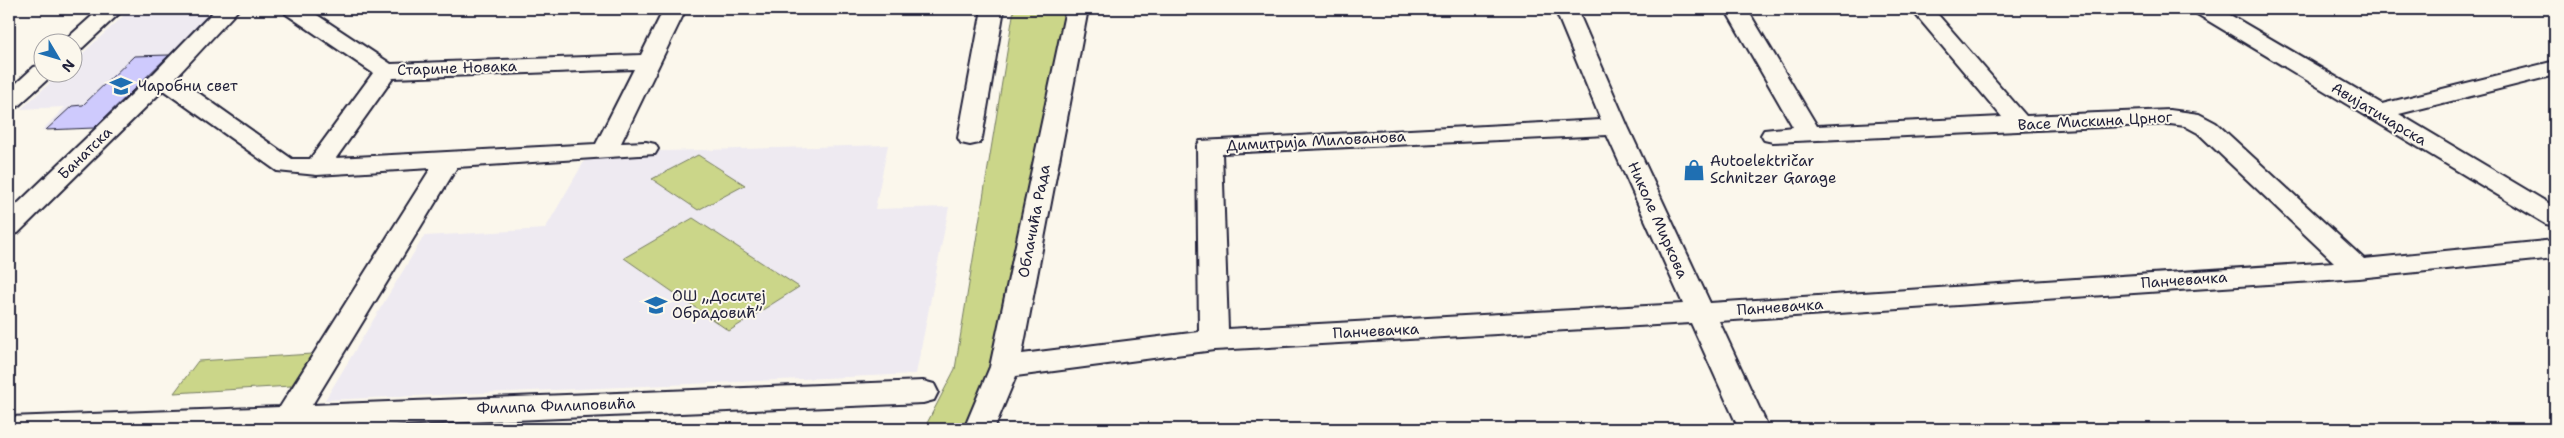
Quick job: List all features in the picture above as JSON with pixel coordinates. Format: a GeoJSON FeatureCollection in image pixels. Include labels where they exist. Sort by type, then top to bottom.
{"type":"FeatureCollection","features":[{"type":"Feature","properties":{"kind":"street"},"geometry":{"type":"LineString","coordinates":[[82,36],[113,9]]}},
{"type":"Feature","properties":{"kind":"street","name":"Банатска"},"geometry":{"type":"LineString","coordinates":[[9,227],[162,78],[228,9]]}},
{"type":"Feature","properties":{"kind":"street"},"geometry":{"type":"LineString","coordinates":[[294,9],[386,71]]}},
{"type":"Feature","properties":{"kind":"street"},"geometry":{"type":"LineString","coordinates":[[605,151],[675,9]]}},
{"type":"Feature","properties":{"kind":"street"},"geometry":{"type":"LineString","coordinates":[[970,138],[993,9]]}},
{"type":"Feature","properties":{"kind":"street","name":"Облачића Рада"},"geometry":{"type":"LineString","coordinates":[[979,429],[1006,367],[1077,9]]}},
{"type":"Feature","properties":{"kind":"street","name":"Николе Миркова"},"geometry":{"type":"LineString","coordinates":[[1566,9],[1616,127],[1754,429]]}},
{"type":"Feature","properties":{"kind":"street"},"geometry":{"type":"LineString","coordinates":[[1736,9],[1809,133]]}},
{"type":"Feature","properties":{"kind":"street"},"geometry":{"type":"LineString","coordinates":[[1922,9],[2020,124]]}},
{"type":"Feature","properties":{"kind":"street","name":"Авијатичарска"},"geometry":{"type":"LineString","coordinates":[[2204,9],[2555,218]]}},
{"type":"Feature","properties":{"kind":"street","name":"Старине Новака"},"geometry":{"type":"LineString","coordinates":[[317,167],[386,71],[648,62]]}},
{"type":"Feature","properties":{"kind":"street"},"geometry":{"type":"LineString","coordinates":[[2376,113],[2555,68]]}},
{"type":"Feature","properties":{"kind":"street"},"geometry":{"type":"LineString","coordinates":[[162,78],[286,166],[317,167],[646,150]]}},
{"type":"Feature","properties":{"kind":"street"},"geometry":{"type":"LineString","coordinates":[[9,102],[32,81]]}},
{"type":"Feature","properties":{"kind":"street","name":"Васе Мискина Црног"},"geometry":{"type":"LineString","coordinates":[[1773,135],[2170,116],[2185,118],[2201,123],[2358,269]]}},
{"type":"Feature","properties":{"kind":"street","name":"Димитрија Милованова"},"geometry":{"type":"LineString","coordinates":[[1214,340],[1209,146],[1616,127]]}},
{"type":"Feature","properties":{"kind":"street"},"geometry":{"type":"LineString","coordinates":[[286,423],[449,160]]}},
{"type":"Feature","properties":{"kind":"street","name":"Панчевачка"},"geometry":{"type":"LineString","coordinates":[[1006,367],[1214,340],[1700,313],[2358,269],[2555,249]]}},
{"type":"Feature","properties":{"kind":"street","name":"Филипа Филиповића"},"geometry":{"type":"LineString","coordinates":[[9,429],[286,423],[923,392]]}},
{"type":"Feature","properties":{"kind":"shaded area"},"geometry":{"type":"Polygon","coordinates":[[[131,9],[224,9],[164,68],[158,69],[123,103],[105,127],[42,130],[65,107],[21,109],[51,82],[82,82],[82,54],[131,9]]]}},
{"type":"Feature","properties":{"kind":"shaded area","name":"ОШ „Доситеј Обрадовић”"},"geometry":{"type":"Polygon","coordinates":[[[888,145],[875,209],[949,207],[916,374],[325,400],[424,236],[545,229],[589,153],[888,145]]]}},
{"type":"Feature","properties":{"kind":"green space"},"geometry":{"type":"Polygon","coordinates":[[[1014,9],[1074,9],[1005,367],[979,429],[924,429],[955,369],[1014,9]]]}},
{"type":"Feature","properties":{"kind":"green space"},"geometry":{"type":"Polygon","coordinates":[[[698,155],[745,185],[698,210],[652,179],[698,155]]]}},
{"type":"Feature","properties":{"kind":"green space"},"geometry":{"type":"Polygon","coordinates":[[[693,218],[799,287],[729,331],[624,258],[693,218]]]}},
{"type":"Feature","properties":{"kind":"green space"},"geometry":{"type":"Polygon","coordinates":[[[312,354],[291,386],[174,393],[198,361],[312,354]]]}},
{"type":"Feature","properties":{"kind":"building","name":"Чаробни свет"},"geometry":{"type":"Polygon","coordinates":[[[169,55],[94,128],[46,130],[72,106],[83,105],[134,56],[169,55]]]}},
{"type":"Feature","properties":{"kind":"place","name":"Чаробни свет"},"geometry":{"type":"Point","coordinates":[121,86]}},
{"type":"Feature","properties":{"kind":"place","name":"Autoelektričar Schnitzer Garage"},"geometry":{"type":"Point","coordinates":[1694,170]}},
{"type":"Feature","properties":{"kind":"place","name":"ОШ „Доситеј Обрадовић”"},"geometry":{"type":"Point","coordinates":[656,305]}}]}
